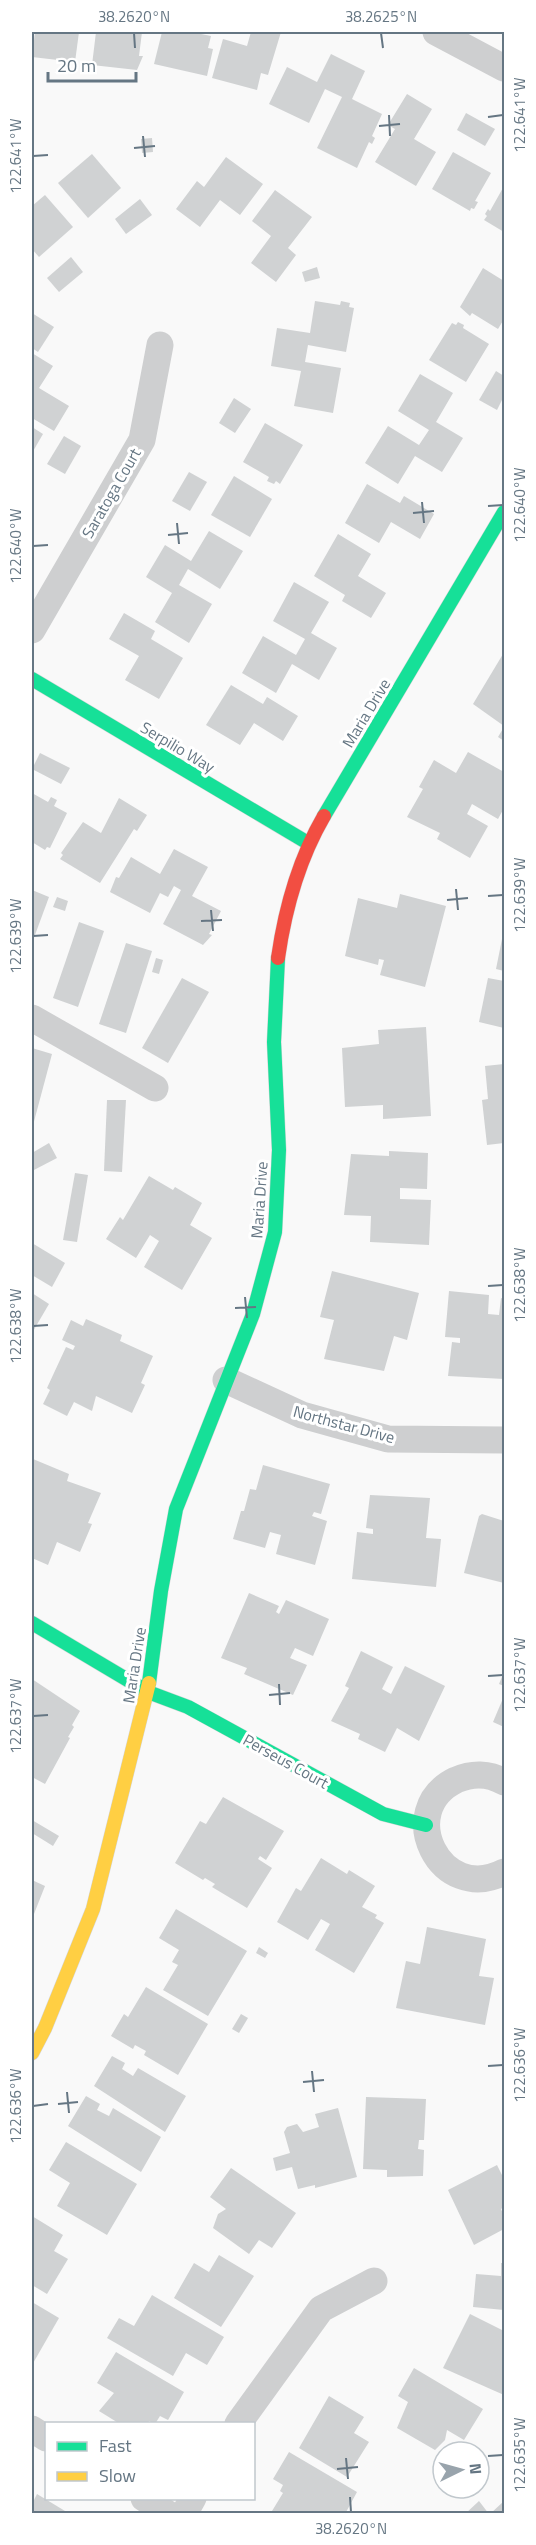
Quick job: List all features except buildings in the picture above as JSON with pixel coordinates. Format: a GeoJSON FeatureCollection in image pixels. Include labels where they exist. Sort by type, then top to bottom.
{"type":"FeatureCollection","features":[{"type":"Feature","properties":{"kind":"street"},"geometry":{"type":"LineString","coordinates":[[436,32],[504,68]]}},
{"type":"Feature","properties":{"kind":"street","name":"Saratoga Court"},"geometry":{"type":"LineString","coordinates":[[32,630],[142,440],[160,345]]}},
{"type":"Feature","properties":{"kind":"street","name":"Maria Drive"},"geometry":{"type":"LineString","coordinates":[[32,2053],[38,2025],[93,1909],[148,1692],[161,1591],[176,1509],[253,1314],[275,1232],[279,1150],[274,1042],[275,975],[283,923],[308,843],[504,512]]}},
{"type":"Feature","properties":{"kind":"street","name":"Serpilio Way"},"geometry":{"type":"LineString","coordinates":[[32,679],[308,843]]}},
{"type":"Feature","properties":{"kind":"street"},"geometry":{"type":"LineString","coordinates":[[32,1018],[155,1088]]}},
{"type":"Feature","properties":{"kind":"street","name":"Northstar Drive"},"geometry":{"type":"LineString","coordinates":[[226,1380],[302,1415],[388,1439],[504,1440]]}},
{"type":"Feature","properties":{"kind":"street","name":"Perseus Court"},"geometry":{"type":"LineString","coordinates":[[32,1623],[148,1692],[188,1707],[383,1814],[426,1825]]}},
{"type":"Feature","properties":{"kind":"street"},"geometry":{"type":"LineString","coordinates":[[504,1782],[480,1774],[464,1776],[449,1784],[437,1795],[429,1809],[426,1825],[428,1842],[436,1857],[447,1869],[461,1876],[478,1880],[494,1878],[504,1872]]}},
{"type":"Feature","properties":{"kind":"street"},"geometry":{"type":"LineString","coordinates":[[239,2422],[321,2309],[374,2281]]}},
{"type":"Feature","properties":{"kind":"street"},"geometry":{"type":"LineString","coordinates":[[32,2429],[45,2437]]}},
{"type":"Feature","properties":{"kind":"street"},"geometry":{"type":"LineString","coordinates":[[146,2500],[168,2514]]}},
{"type":"Feature","properties":{"kind":"street"},"geometry":{"type":"LineString","coordinates":[[184,2514],[192,2500]]}},
{"type":"Feature","properties":{"kind":"traffic: fast"},"geometry":{"type":"LineString","coordinates":[[324,816],[504,512]]}},
{"type":"Feature","properties":{"kind":"traffic: fast"},"geometry":{"type":"LineString","coordinates":[[32,679],[308,843]]}},
{"type":"Feature","properties":{"kind":"traffic: fast"},"geometry":{"type":"LineString","coordinates":[[149,1683],[161,1591],[176,1509],[253,1314],[275,1232],[279,1150],[274,1042],[278,958]]}},
{"type":"Feature","properties":{"kind":"traffic: fast"},"geometry":{"type":"LineString","coordinates":[[32,1623],[148,1692],[188,1707],[383,1814],[426,1825]]}},
{"type":"Feature","properties":{"kind":"traffic: slow"},"geometry":{"type":"LineString","coordinates":[[32,2053],[45,2028],[93,1909],[149,1683]]}},
{"type":"Feature","properties":{"kind":"traffic: jam"},"geometry":{"type":"LineString","coordinates":[[278,958],[294,885],[307,849],[324,816]]}}]}
